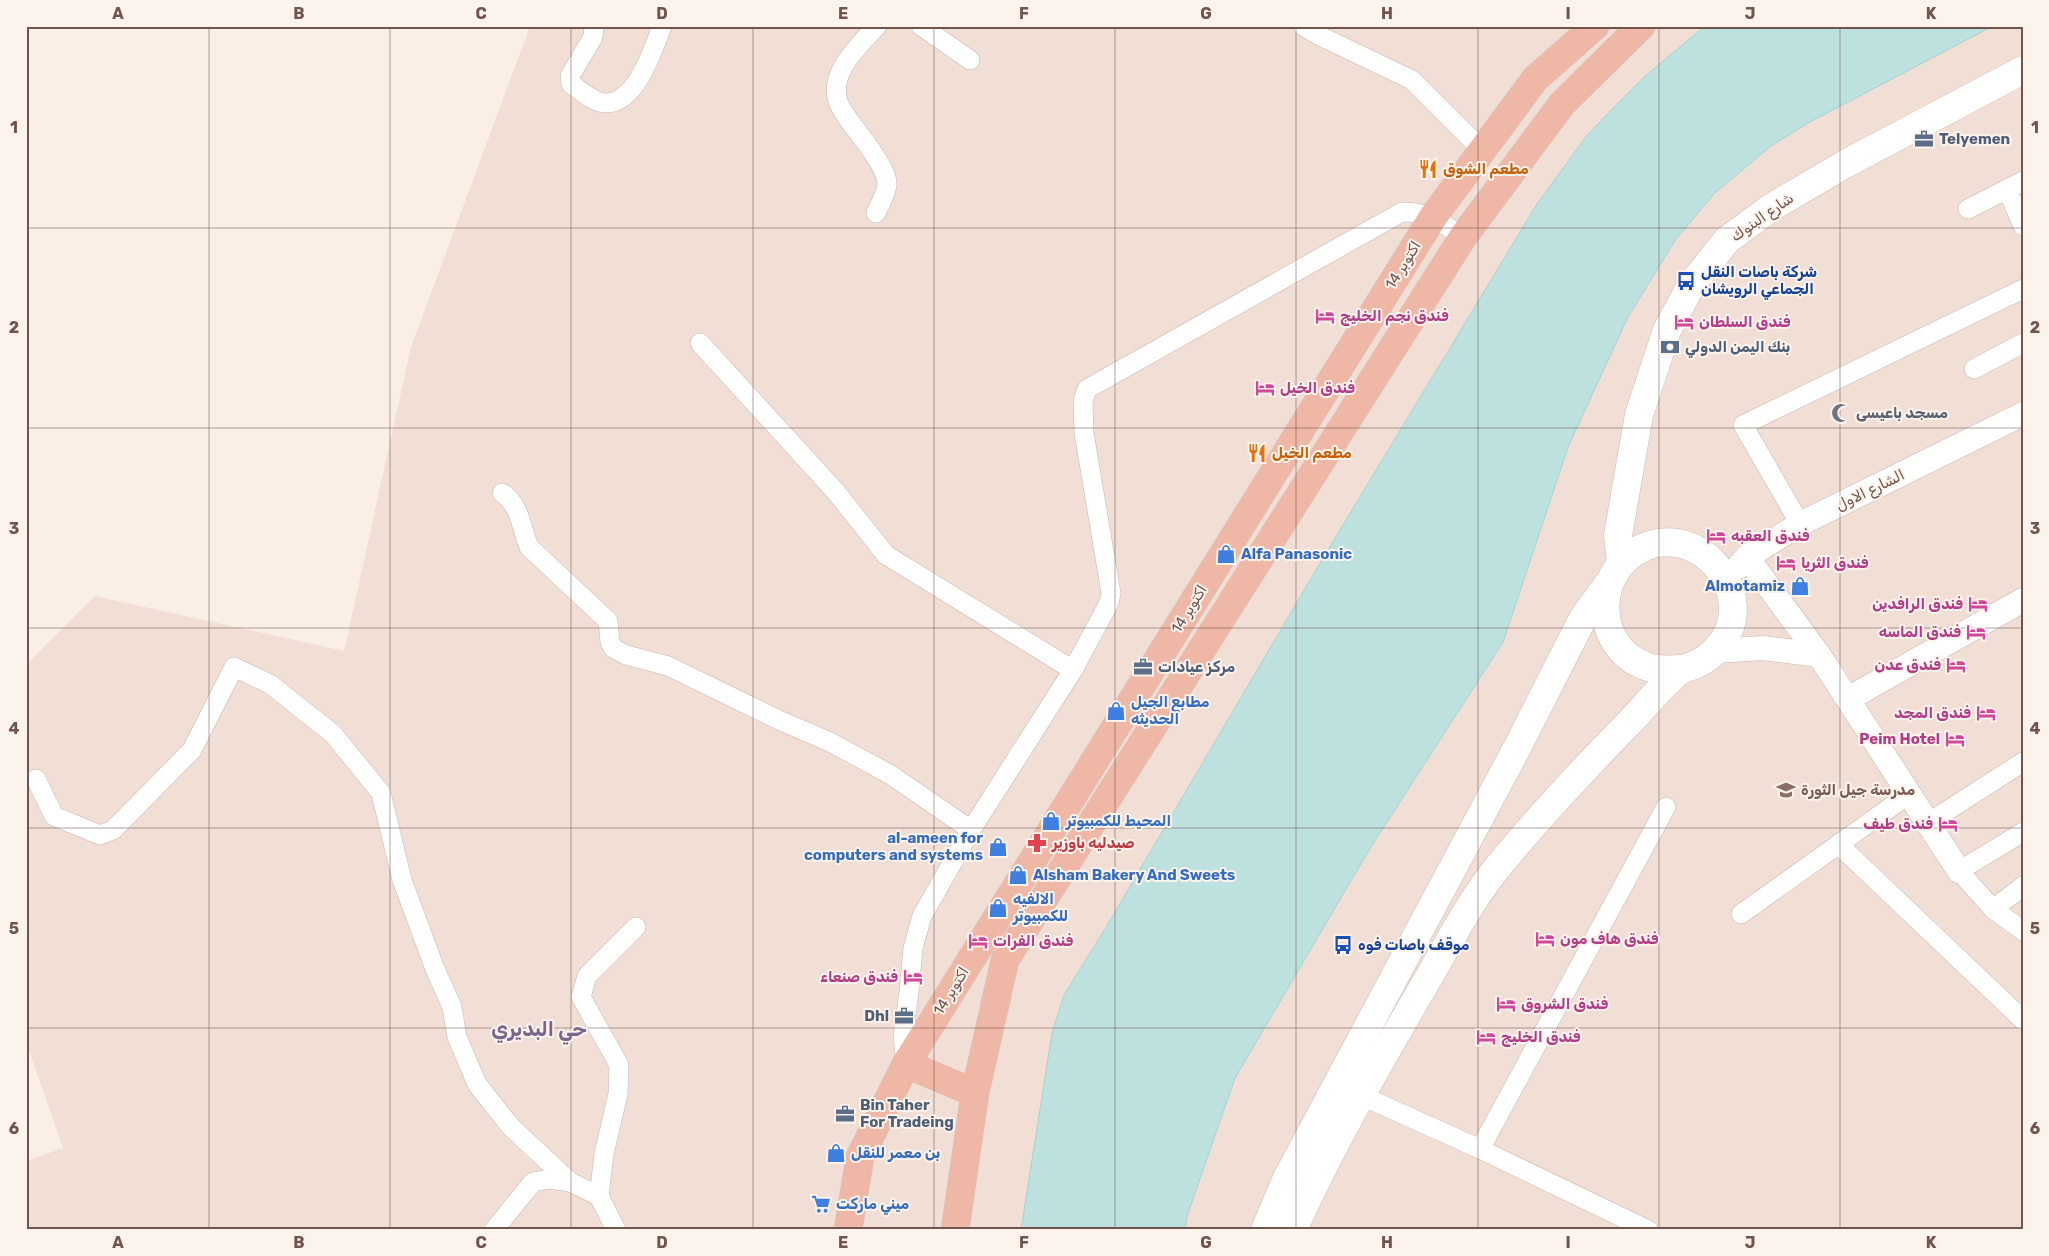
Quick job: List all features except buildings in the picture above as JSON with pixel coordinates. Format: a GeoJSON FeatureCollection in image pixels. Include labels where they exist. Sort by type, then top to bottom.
{"type":"FeatureCollection","features":[{"type":"Feature","properties":{"kind":"highway","name":"14 اكتوبر"},"geometry":{"type":"LineString","coordinates":[[848,1230],[860,1157],[906,1064],[1433,217],[1535,80],[1595,26]]}},
{"type":"Feature","properties":{"kind":"highway"},"geometry":{"type":"LineString","coordinates":[[955,1230],[975,1093],[1005,960],[1463,237],[1562,104],[1642,26]]}},
{"type":"Feature","properties":{"kind":"highway"},"geometry":{"type":"LineString","coordinates":[[906,1064],[975,1093]]}},
{"type":"Feature","properties":{"kind":"main road","name":"شارع البنوك"},"geometry":{"type":"LineString","coordinates":[[1615,573],[1618,535],[1639,415],[1667,330],[1698,277],[1728,240],[1772,208],[1844,164],[2023,70]]}},
{"type":"Feature","properties":{"kind":"main road"},"geometry":{"type":"LineString","coordinates":[[1265,1230],[1287,1178],[1518,746],[1583,618],[1615,573],[1636,551],[1655,544],[1674,543],[1693,547],[1710,558],[1726,580],[1732,599],[1733,614],[1730,628],[1715,651],[1699,663],[1680,669],[1664,670],[1647,666],[1632,659],[1619,647],[1610,632],[1605,616],[1605,599],[1615,573]]}},
{"type":"Feature","properties":{"kind":"main road"},"geometry":{"type":"LineString","coordinates":[[1293,1230],[1316,1178],[1360,1095],[1471,906],[1495,870],[1602,750],[1680,669]]}},
{"type":"Feature","properties":{"kind":"street"},"geometry":{"type":"LineString","coordinates":[[594,26],[593,37],[570,76],[571,84],[604,104],[620,99],[632,90],[654,47],[662,26]]}},
{"type":"Feature","properties":{"kind":"street"},"geometry":{"type":"LineString","coordinates":[[876,213],[887,184],[882,167],[844,113],[836,93],[841,72],[852,52],[877,26]]}},
{"type":"Feature","properties":{"kind":"street"},"geometry":{"type":"LineString","coordinates":[[921,26],[970,60]]}},
{"type":"Feature","properties":{"kind":"street"},"geometry":{"type":"LineString","coordinates":[[1303,26],[1412,80],[1482,150]]}},
{"type":"Feature","properties":{"kind":"street"},"geometry":{"type":"LineString","coordinates":[[1968,209],[2015,185],[2023,226]]}},
{"type":"Feature","properties":{"kind":"street"},"geometry":{"type":"LineString","coordinates":[[906,1064],[903,1035],[909,992],[912,948],[922,916],[971,830],[1073,670],[1109,603],[1111,593],[1084,433],[1083,401],[1087,389],[1402,212],[1419,212],[1433,217],[1463,237]]}},
{"type":"Feature","properties":{"kind":"street"},"geometry":{"type":"LineString","coordinates":[[1800,524],[1743,425],[2023,289]]}},
{"type":"Feature","properties":{"kind":"street"},"geometry":{"type":"LineString","coordinates":[[700,343],[836,492],[886,555],[1073,670]]}},
{"type":"Feature","properties":{"kind":"street"},"geometry":{"type":"LineString","coordinates":[[1974,369],[2023,343]]}},
{"type":"Feature","properties":{"kind":"street","name":"الشارع الاول"},"geometry":{"type":"LineString","coordinates":[[1726,580],[1747,557],[1800,524],[2023,414]]}},
{"type":"Feature","properties":{"kind":"street"},"geometry":{"type":"LineString","coordinates":[[502,492],[507,496],[521,517],[524,535],[530,547],[608,622],[610,642],[613,648],[626,655],[668,666],[780,721],[830,742],[891,775],[971,830]]}},
{"type":"Feature","properties":{"kind":"street"},"geometry":{"type":"LineString","coordinates":[[1747,557],[1819,655],[1959,871],[1993,909],[2023,931]]}},
{"type":"Feature","properties":{"kind":"street"},"geometry":{"type":"LineString","coordinates":[[1848,699],[2023,600]]}},
{"type":"Feature","properties":{"kind":"street"},"geometry":{"type":"LineString","coordinates":[[1715,651],[1763,648],[1819,655]]}},
{"type":"Feature","properties":{"kind":"street"},"geometry":{"type":"LineString","coordinates":[[36,779],[54,816],[100,835],[114,830],[192,750],[234,667],[270,684],[333,734],[381,793],[402,880],[435,969],[452,1008],[457,1037],[477,1084],[511,1127],[570,1182]]}},
{"type":"Feature","properties":{"kind":"street"},"geometry":{"type":"LineString","coordinates":[[1928,823],[2023,762]]}},
{"type":"Feature","properties":{"kind":"street"},"geometry":{"type":"LineString","coordinates":[[1741,914],[1909,794]]}},
{"type":"Feature","properties":{"kind":"street"},"geometry":{"type":"LineString","coordinates":[[1480,1148],[1666,807]]}},
{"type":"Feature","properties":{"kind":"street"},"geometry":{"type":"LineString","coordinates":[[1959,871],[2023,832]]}},
{"type":"Feature","properties":{"kind":"street"},"geometry":{"type":"LineString","coordinates":[[1838,844],[2023,1020]]}},
{"type":"Feature","properties":{"kind":"street"},"geometry":{"type":"LineString","coordinates":[[1993,909],[2023,886]]}},
{"type":"Feature","properties":{"kind":"street"},"geometry":{"type":"LineString","coordinates":[[616,1230],[599,1196],[604,1154],[618,1094],[619,1065],[581,997],[587,976],[636,927]]}},
{"type":"Feature","properties":{"kind":"street"},"geometry":{"type":"LineString","coordinates":[[1360,1095],[1480,1148],[1648,1230]]}},
{"type":"Feature","properties":{"kind":"street"},"geometry":{"type":"LineString","coordinates":[[494,1230],[534,1182],[550,1178],[570,1182],[599,1196]]}},
{"type":"Feature","properties":{"kind":"shaded area"},"geometry":{"type":"Polygon","coordinates":[[[530,26],[2023,26],[2023,1230],[26,1230],[26,1161],[63,1148],[26,1042],[26,665],[95,596],[344,651],[411,347],[530,26]]]}},
{"type":"Feature","properties":{"kind":"water"},"geometry":{"type":"Polygon","coordinates":[[[1705,26],[1993,26],[1808,123],[1771,146],[1715,193],[1676,239],[1628,317],[1568,447],[1503,642],[1369,850],[1235,1078],[1187,1216],[1185,1230],[1021,1230],[1052,1033],[1064,995],[1105,929],[1323,558],[1537,204],[1588,134],[1644,77],[1705,26]]]}},
{"type":"Feature","properties":{"kind":"place","name":"Telyemen"},"geometry":{"type":"Point","coordinates":[1924,139]}},
{"type":"Feature","properties":{"kind":"place","name":"مطعم الشوق"},"geometry":{"type":"Point","coordinates":[1428,169]}},
{"type":"Feature","properties":{"kind":"place","name":"شركة باصات النقل الجماعي الرويشان"},"geometry":{"type":"Point","coordinates":[1686,281]}},
{"type":"Feature","properties":{"kind":"place","name":"فندق نجم الخليج"},"geometry":{"type":"Point","coordinates":[1325,316]}},
{"type":"Feature","properties":{"kind":"place","name":"فندق السلطان"},"geometry":{"type":"Point","coordinates":[1684,322]}},
{"type":"Feature","properties":{"kind":"place","name":"بنك اليمن الدولي"},"geometry":{"type":"Point","coordinates":[1670,347]}},
{"type":"Feature","properties":{"kind":"place","name":"فندق الخيل"},"geometry":{"type":"Point","coordinates":[1265,388]}},
{"type":"Feature","properties":{"kind":"place","name":"مسجد باعيسى"},"geometry":{"type":"Point","coordinates":[1841,413]}},
{"type":"Feature","properties":{"kind":"place","name":"مطعم الخيل"},"geometry":{"type":"Point","coordinates":[1257,453]}},
{"type":"Feature","properties":{"kind":"place","name":"فندق العقبه"},"geometry":{"type":"Point","coordinates":[1716,536]}},
{"type":"Feature","properties":{"kind":"place","name":"Alfa Panasonic"},"geometry":{"type":"Point","coordinates":[1226,554]}},
{"type":"Feature","properties":{"kind":"place","name":"فندق الثريا"},"geometry":{"type":"Point","coordinates":[1786,563]}},
{"type":"Feature","properties":{"kind":"place","name":"Almotamiz"},"geometry":{"type":"Point","coordinates":[1800,586]}},
{"type":"Feature","properties":{"kind":"place","name":"فندق الرافدين"},"geometry":{"type":"Point","coordinates":[1978,604]}},
{"type":"Feature","properties":{"kind":"place","name":"فندق الماسه"},"geometry":{"type":"Point","coordinates":[1976,632]}},
{"type":"Feature","properties":{"kind":"place","name":"فندق عدن"},"geometry":{"type":"Point","coordinates":[1956,665]}},
{"type":"Feature","properties":{"kind":"place","name":"مركز عيادات"},"geometry":{"type":"Point","coordinates":[1143,667]}},
{"type":"Feature","properties":{"kind":"place","name":"مطابع الجيل الحديثه"},"geometry":{"type":"Point","coordinates":[1116,711]}},
{"type":"Feature","properties":{"kind":"place","name":"فندق المجد"},"geometry":{"type":"Point","coordinates":[1986,713]}},
{"type":"Feature","properties":{"kind":"place","name":"Peim Hotel"},"geometry":{"type":"Point","coordinates":[1955,739]}},
{"type":"Feature","properties":{"kind":"place","name":"مدرسة جيل الثورة"},"geometry":{"type":"Point","coordinates":[1786,790]}},
{"type":"Feature","properties":{"kind":"place","name":"المحيط للكمبيوتر"},"geometry":{"type":"Point","coordinates":[1051,821]}},
{"type":"Feature","properties":{"kind":"place","name":"فندق طيف"},"geometry":{"type":"Point","coordinates":[1948,824]}},
{"type":"Feature","properties":{"kind":"place","name":"صيدليه باوزير"},"geometry":{"type":"Point","coordinates":[1037,843]}},
{"type":"Feature","properties":{"kind":"place","name":"al-ameen for computers and systems"},"geometry":{"type":"Point","coordinates":[998,847]}},
{"type":"Feature","properties":{"kind":"place","name":"Alsham Bakery And Sweets"},"geometry":{"type":"Point","coordinates":[1018,875]}},
{"type":"Feature","properties":{"kind":"place","name":"الالفيه للكمبيوتر"},"geometry":{"type":"Point","coordinates":[998,908]}},
{"type":"Feature","properties":{"kind":"place","name":"فندق هاف مون"},"geometry":{"type":"Point","coordinates":[1545,939]}},
{"type":"Feature","properties":{"kind":"place","name":"فندق الفرات"},"geometry":{"type":"Point","coordinates":[978,941]}},
{"type":"Feature","properties":{"kind":"place","name":"موقف باصات فوه"},"geometry":{"type":"Point","coordinates":[1343,945]}},
{"type":"Feature","properties":{"kind":"place","name":"فندق صنعاء"},"geometry":{"type":"Point","coordinates":[913,977]}},
{"type":"Feature","properties":{"kind":"place","name":"فندق الشروق"},"geometry":{"type":"Point","coordinates":[1506,1004]}},
{"type":"Feature","properties":{"kind":"place","name":"Dhl"},"geometry":{"type":"Point","coordinates":[904,1016]}},
{"type":"Feature","properties":{"kind":"place","name":"فندق الخليج"},"geometry":{"type":"Point","coordinates":[1486,1037]}},
{"type":"Feature","properties":{"kind":"place","name":"Bin Taher For Tradeing"},"geometry":{"type":"Point","coordinates":[845,1114]}},
{"type":"Feature","properties":{"kind":"place","name":"بن معمر للنقل"},"geometry":{"type":"Point","coordinates":[836,1153]}},
{"type":"Feature","properties":{"kind":"place","name":"ميني ماركت"},"geometry":{"type":"Point","coordinates":[821,1204]}},
{"type":"Feature","properties":{"kind":"district","name":"حي البديري"},"geometry":{"type":"Point","coordinates":[539,1029]}}]}
